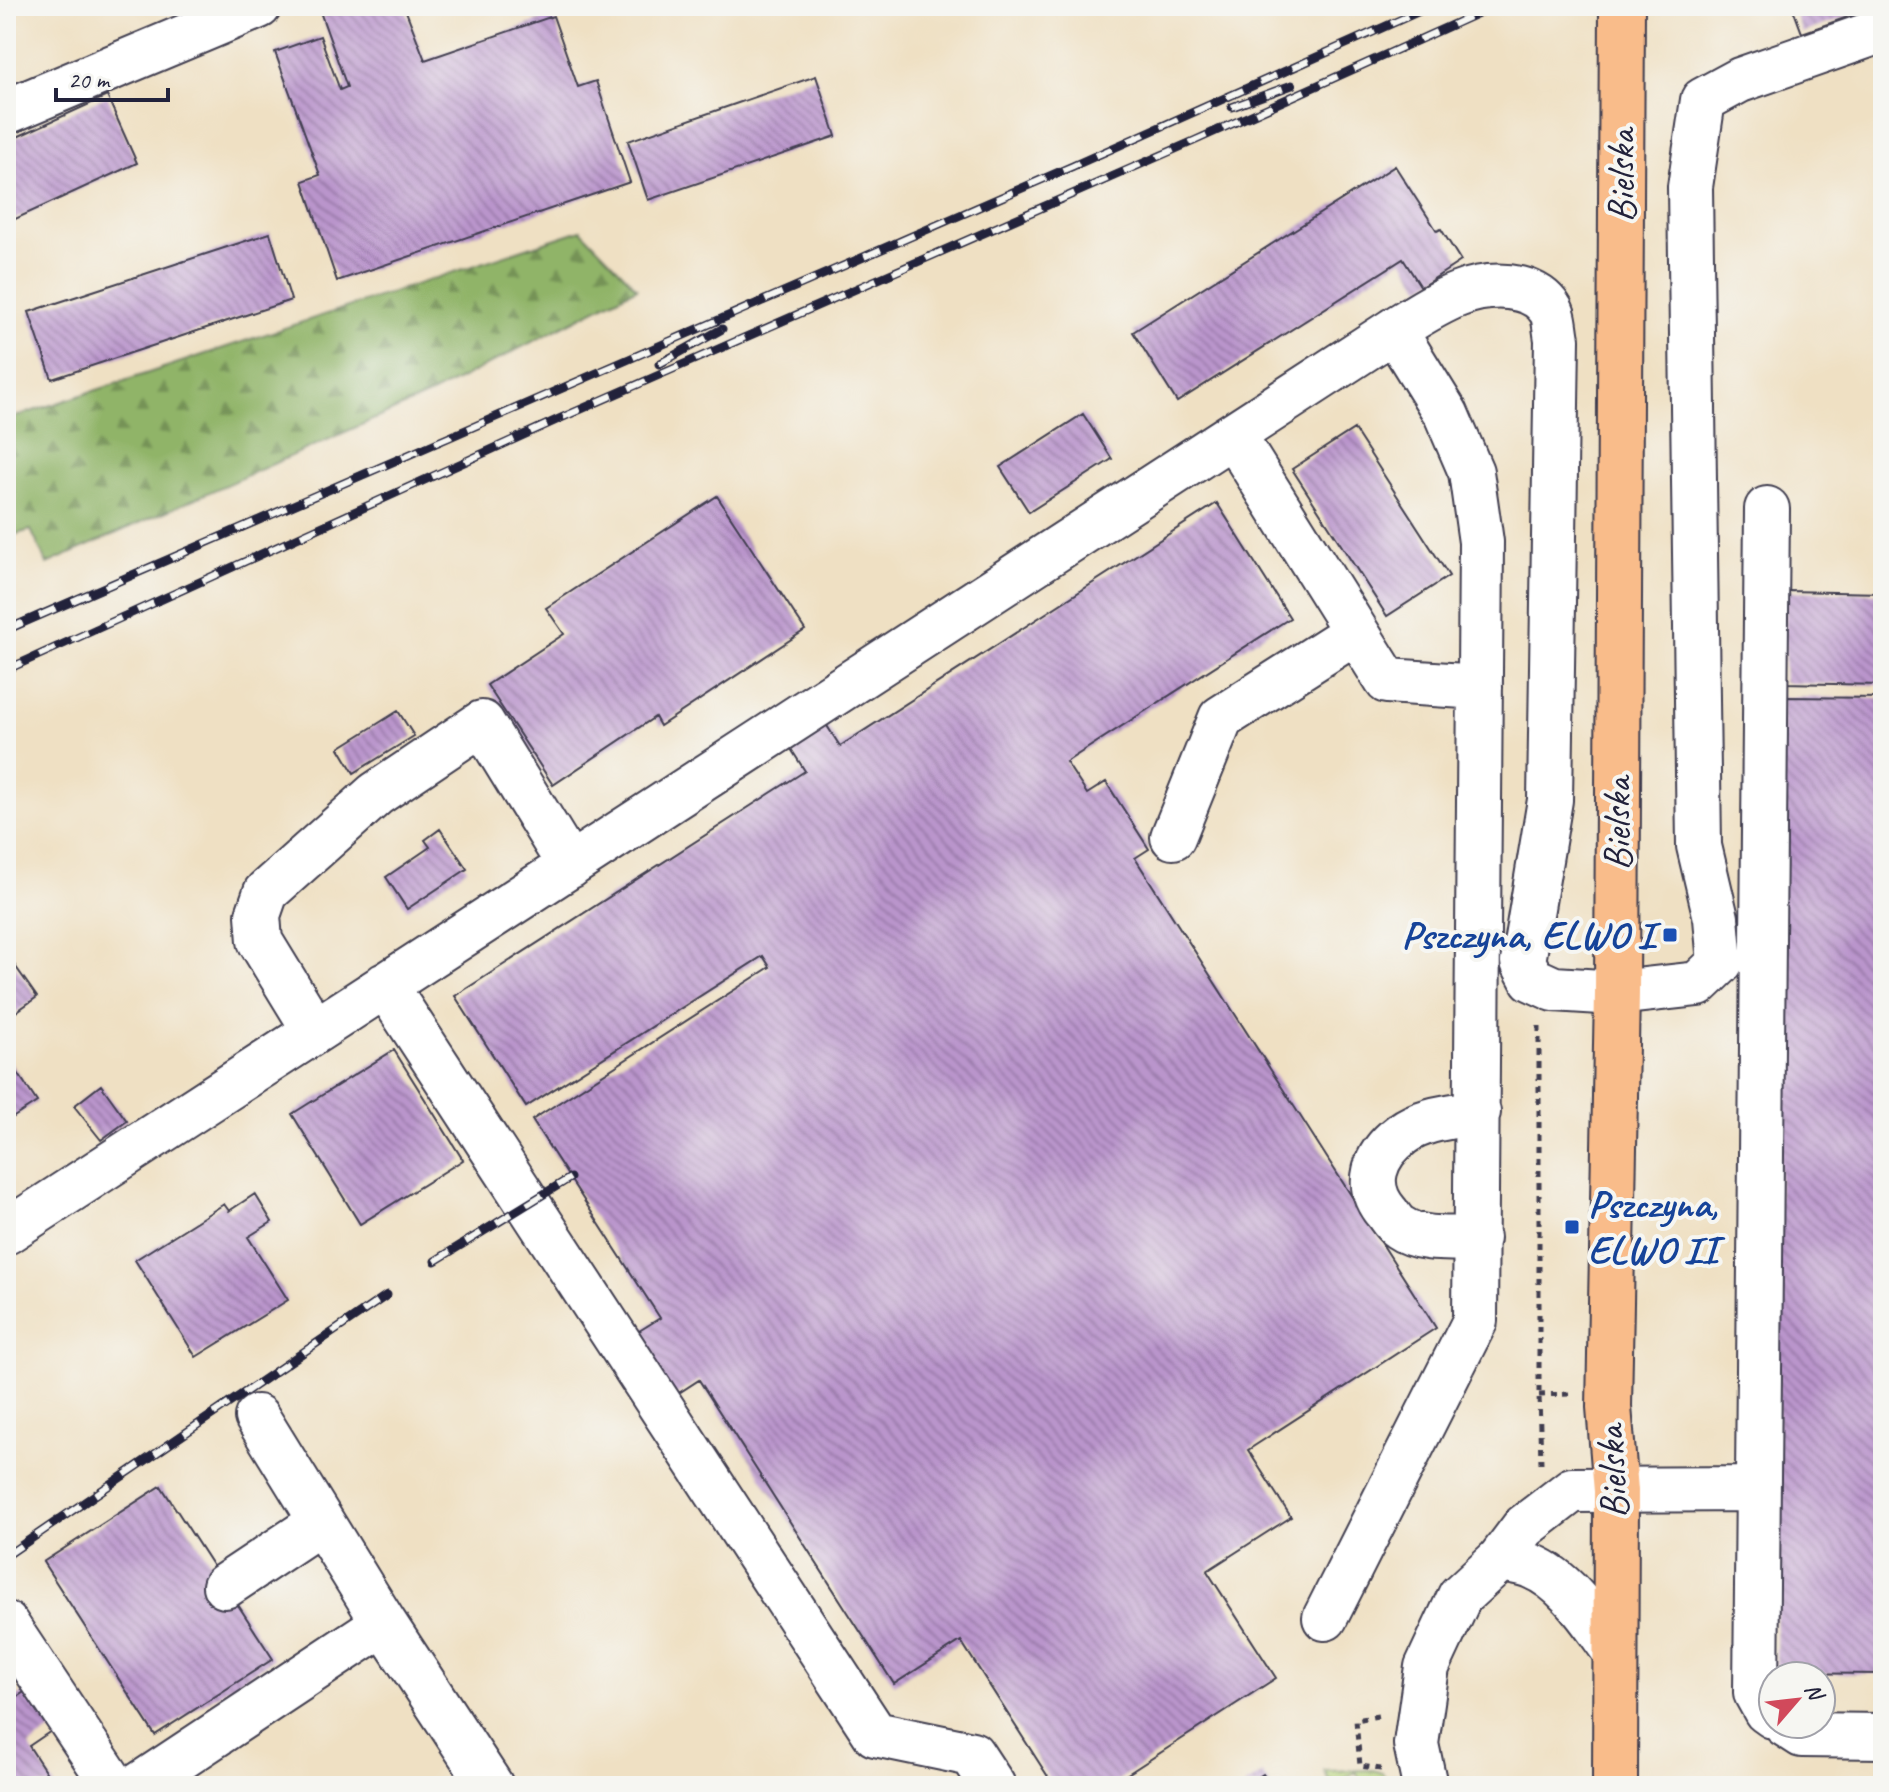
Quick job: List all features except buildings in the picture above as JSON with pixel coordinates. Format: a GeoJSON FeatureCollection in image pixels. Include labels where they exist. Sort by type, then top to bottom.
{"type":"FeatureCollection","features":[{"type":"Feature","properties":{"kind":"main road","name":"Bielska"},"geometry":{"type":"LineString","coordinates":[[1615,1786],[1616,1491],[1609,1407],[1617,993],[1622,6]]}},
{"type":"Feature","properties":{"kind":"street"},"geometry":{"type":"LineString","coordinates":[[6,112],[259,6]]}},
{"type":"Feature","properties":{"kind":"street"},"geometry":{"type":"LineString","coordinates":[[6,1232],[1394,330],[1438,303],[1469,289],[1506,286],[1533,292],[1551,310],[1557,339],[1550,800],[1523,962],[1532,979],[1554,989],[1617,993],[1698,984],[1720,963],[1716,918],[1699,846],[1690,187],[1703,100],[1740,80],[1883,30]]}},
{"type":"Feature","properties":{"kind":"street"},"geometry":{"type":"LineString","coordinates":[[1325,1618],[1475,1321],[1481,542],[1471,472],[1446,414],[1394,330]]}},
{"type":"Feature","properties":{"kind":"street"},"geometry":{"type":"LineString","coordinates":[[1233,435],[1387,681],[1480,687]]}},
{"type":"Feature","properties":{"kind":"street"},"geometry":{"type":"LineString","coordinates":[[1757,1695],[1767,509]]}},
{"type":"Feature","properties":{"kind":"street"},"geometry":{"type":"LineString","coordinates":[[1173,837],[1221,718],[1356,632]]}},
{"type":"Feature","properties":{"kind":"street"},"geometry":{"type":"LineString","coordinates":[[315,1031],[260,941],[258,915],[266,892],[376,794],[482,723],[570,866]]}},
{"type":"Feature","properties":{"kind":"street"},"geometry":{"type":"LineString","coordinates":[[385,985],[875,1734],[972,1754],[993,1786]]}},
{"type":"Feature","properties":{"kind":"street"},"geometry":{"type":"LineString","coordinates":[[1477,1238],[1429,1238],[1399,1227],[1379,1204],[1372,1179],[1381,1155],[1402,1134],[1430,1120],[1478,1112]]}},
{"type":"Feature","properties":{"kind":"street"},"geometry":{"type":"LineString","coordinates":[[257,1417],[384,1623],[491,1786]]}},
{"type":"Feature","properties":{"kind":"street"},"geometry":{"type":"LineString","coordinates":[[1405,1778],[1416,1744],[1427,1667],[1460,1596],[1500,1559],[1524,1527],[1572,1490],[1758,1489]]}},
{"type":"Feature","properties":{"kind":"street"},"geometry":{"type":"LineString","coordinates":[[225,1586],[321,1522]]}},
{"type":"Feature","properties":{"kind":"street"},"geometry":{"type":"LineString","coordinates":[[1500,1559],[1531,1566],[1556,1581],[1581,1606],[1615,1652]]}},
{"type":"Feature","properties":{"kind":"street"},"geometry":{"type":"LineString","coordinates":[[138,1786],[384,1623]]}},
{"type":"Feature","properties":{"kind":"street"},"geometry":{"type":"LineString","coordinates":[[6,1624],[114,1786]]}},
{"type":"Feature","properties":{"kind":"street"},"geometry":{"type":"LineString","coordinates":[[1837,1735],[1883,1736]]}},
{"type":"Feature","properties":{"kind":"path"},"geometry":{"type":"LineString","coordinates":[[1541,1466],[1539,1012],[1546,986]]}},
{"type":"Feature","properties":{"kind":"path"},"geometry":{"type":"LineString","coordinates":[[1383,1712],[1375,1718],[1356,1720],[1360,1766],[1405,1778]]}},
{"type":"Feature","properties":{"kind":"green space"},"geometry":{"type":"Polygon","coordinates":[[[581,230],[637,288],[431,394],[47,564],[31,530],[6,537],[6,420],[581,230]]]}},
{"type":"Feature","properties":{"kind":"green space"},"geometry":{"type":"Polygon","coordinates":[[[1374,1770],[1382,1773],[1392,1786],[1365,1786],[1356,1772],[1332,1786],[1324,1771],[1374,1770]]]}},
{"type":"Feature","properties":{"kind":"railway"},"geometry":{"type":"LineString","coordinates":[[6,630],[1073,166],[1431,6]]}},
{"type":"Feature","properties":{"kind":"railway"},"geometry":{"type":"LineString","coordinates":[[6,670],[561,418],[1494,6]]}},
{"type":"Feature","properties":{"kind":"railway"},"geometry":{"type":"LineString","coordinates":[[1232,107],[1292,85]]}},
{"type":"Feature","properties":{"kind":"railway"},"geometry":{"type":"LineString","coordinates":[[659,364],[722,329]]}},
{"type":"Feature","properties":{"kind":"railway"},"geometry":{"type":"LineString","coordinates":[[435,1261],[570,1178]]}},
{"type":"Feature","properties":{"kind":"railway"},"geometry":{"type":"LineString","coordinates":[[6,1556],[387,1295]]}},
{"type":"Feature","properties":{"kind":"place","name":"Pszczyna, ELWO I"},"geometry":{"type":"Point","coordinates":[1670,935]}},
{"type":"Feature","properties":{"kind":"place","name":"Pszczyna, ELWO II"},"geometry":{"type":"Point","coordinates":[1572,1227]}}]}
